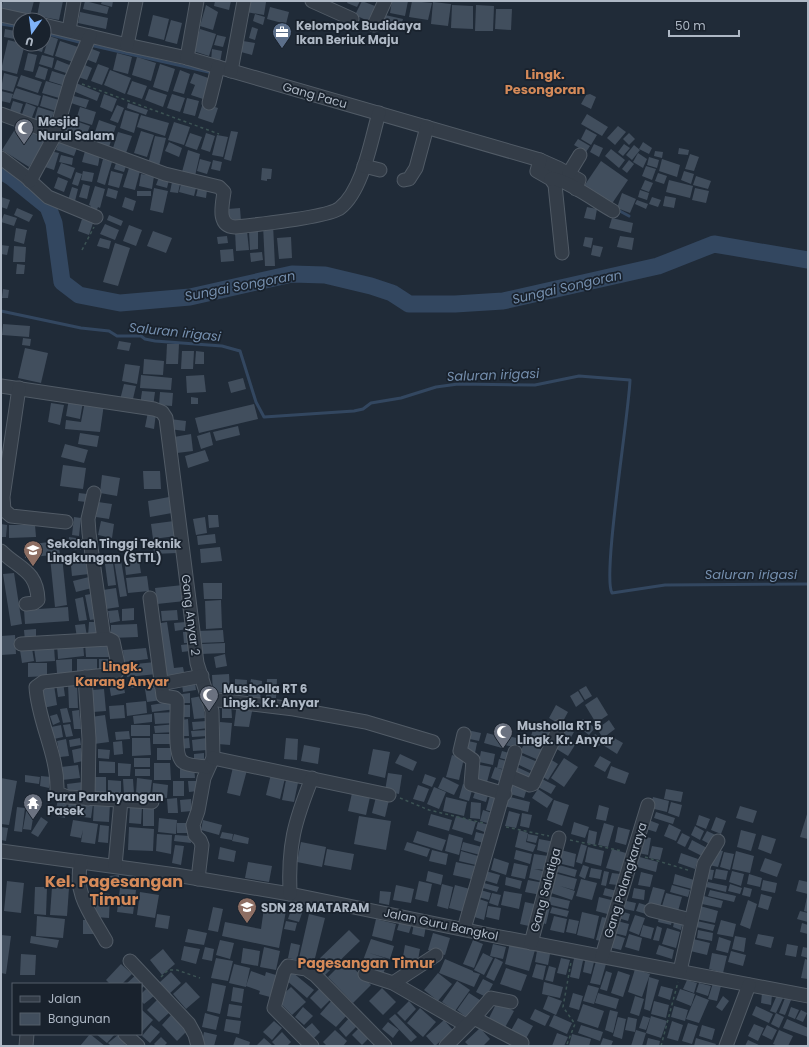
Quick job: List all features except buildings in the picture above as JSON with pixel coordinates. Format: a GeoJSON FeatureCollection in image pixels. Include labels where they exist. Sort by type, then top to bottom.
{"type":"FeatureCollection","features":[{"type":"Feature","properties":{"kind":"street"},"geometry":{"type":"LineString","coordinates":[[69,30],[74,1]]}},
{"type":"Feature","properties":{"kind":"street"},"geometry":{"type":"LineString","coordinates":[[127,45],[136,1]]}},
{"type":"Feature","properties":{"kind":"street"},"geometry":{"type":"LineString","coordinates":[[186,58],[198,1]]}},
{"type":"Feature","properties":{"kind":"street"},"geometry":{"type":"LineString","coordinates":[[232,71],[244,1]]}},
{"type":"Feature","properties":{"kind":"street"},"geometry":{"type":"LineString","coordinates":[[312,1],[352,19]]}},
{"type":"Feature","properties":{"kind":"street"},"geometry":{"type":"LineString","coordinates":[[374,26],[385,1]]}},
{"type":"Feature","properties":{"kind":"street"},"geometry":{"type":"LineString","coordinates":[[1,15],[12,17]]}},
{"type":"Feature","properties":{"kind":"street","name":"Gang Pacu"},"geometry":{"type":"LineString","coordinates":[[52,27],[69,30],[87,42],[127,45],[186,58],[217,72],[232,71],[378,117],[564,170],[579,180],[577,187]]}},
{"type":"Feature","properties":{"kind":"street"},"geometry":{"type":"LineString","coordinates":[[30,181],[55,135],[71,80],[87,42]]}},
{"type":"Feature","properties":{"kind":"street"},"geometry":{"type":"LineString","coordinates":[[209,103],[217,72]]}},
{"type":"Feature","properties":{"kind":"street"},"geometry":{"type":"LineString","coordinates":[[1,114],[55,135],[175,177],[218,186],[224,192],[222,203],[224,222],[230,227],[321,214],[340,208],[354,192],[364,166],[378,117]]}},
{"type":"Feature","properties":{"kind":"street"},"geometry":{"type":"LineString","coordinates":[[404,180],[409,179],[414,172],[426,131]]}},
{"type":"Feature","properties":{"kind":"street"},"geometry":{"type":"LineString","coordinates":[[564,170],[580,155]]}},
{"type":"Feature","properties":{"kind":"street"},"geometry":{"type":"LineString","coordinates":[[1,158],[54,201],[96,217]]}},
{"type":"Feature","properties":{"kind":"street"},"geometry":{"type":"LineString","coordinates":[[539,163],[538,172],[551,179],[577,187],[613,211]]}},
{"type":"Feature","properties":{"kind":"street"},"geometry":{"type":"LineString","coordinates":[[364,166],[380,170]]}},
{"type":"Feature","properties":{"kind":"street"},"geometry":{"type":"LineString","coordinates":[[551,179],[556,191],[562,253]]}},
{"type":"Feature","properties":{"kind":"street","name":"Gang Anyar 2"},"geometry":{"type":"LineString","coordinates":[[1,386],[154,409],[162,412],[167,424],[197,664],[212,711],[210,762],[198,812],[193,824],[195,834],[201,845],[198,879]]}},
{"type":"Feature","properties":{"kind":"street"},"geometry":{"type":"LineString","coordinates":[[19,388],[2,497],[4,510],[11,516],[66,522]]}},
{"type":"Feature","properties":{"kind":"street"},"geometry":{"type":"LineString","coordinates":[[94,493],[88,519],[89,533],[106,639]]}},
{"type":"Feature","properties":{"kind":"street"},"geometry":{"type":"LineString","coordinates":[[1,551],[16,565],[31,575],[34,580],[38,600],[34,603],[26,604]]}},
{"type":"Feature","properties":{"kind":"street"},"geometry":{"type":"LineString","coordinates":[[150,598],[160,684],[163,696],[175,698],[177,700],[179,759],[183,763],[210,762],[312,778],[389,795]]}},
{"type":"Feature","properties":{"kind":"street"},"geometry":{"type":"LineString","coordinates":[[21,644],[106,639],[114,643],[118,672],[109,676],[43,682],[36,687],[38,704],[56,764],[58,793],[67,797],[152,802]]}},
{"type":"Feature","properties":{"kind":"street"},"geometry":{"type":"LineString","coordinates":[[160,684],[202,676]]}},
{"type":"Feature","properties":{"kind":"street"},"geometry":{"type":"LineString","coordinates":[[85,677],[89,738],[88,799]]}},
{"type":"Feature","properties":{"kind":"street"},"geometry":{"type":"LineString","coordinates":[[209,699],[294,708],[366,722],[433,742]]}},
{"type":"Feature","properties":{"kind":"street"},"geometry":{"type":"LineString","coordinates":[[509,776],[530,785],[533,784],[560,726]]}},
{"type":"Feature","properties":{"kind":"street"},"geometry":{"type":"LineString","coordinates":[[464,734],[460,751],[473,760],[469,782],[473,785],[505,794]]}},
{"type":"Feature","properties":{"kind":"street"},"geometry":{"type":"LineString","coordinates":[[464,929],[505,794],[515,752]]}},
{"type":"Feature","properties":{"kind":"street"},"geometry":{"type":"LineString","coordinates":[[290,894],[289,872],[291,838],[297,815],[312,778]]}},
{"type":"Feature","properties":{"kind":"street"},"geometry":{"type":"LineString","coordinates":[[115,866],[121,800]]}},
{"type":"Feature","properties":{"kind":"street","name":"Gang Palangkaraya"},"geometry":{"type":"LineString","coordinates":[[602,956],[648,805]]}},
{"type":"Feature","properties":{"kind":"street","name":"Gang Salatiga"},"geometry":{"type":"LineString","coordinates":[[531,943],[559,838]]}},
{"type":"Feature","properties":{"kind":"street"},"geometry":{"type":"LineString","coordinates":[[680,971],[704,864],[718,841]]}},
{"type":"Feature","properties":{"kind":"street","name":"Jalan Guru Bangkol"},"geometry":{"type":"LineString","coordinates":[[1,851],[115,866],[290,894],[531,943],[680,971],[748,986],[808,996]]}},
{"type":"Feature","properties":{"kind":"street"},"geometry":{"type":"LineString","coordinates":[[81,862],[79,872],[80,895],[106,941]]}},
{"type":"Feature","properties":{"kind":"street"},"geometry":{"type":"LineString","coordinates":[[651,910],[691,920]]}},
{"type":"Feature","properties":{"kind":"street"},"geometry":{"type":"LineString","coordinates":[[393,983],[436,955]]}},
{"type":"Feature","properties":{"kind":"street"},"geometry":{"type":"LineString","coordinates":[[130,961],[189,1024],[195,1035],[198,1046]]}},
{"type":"Feature","properties":{"kind":"street"},"geometry":{"type":"LineString","coordinates":[[304,1043],[275,1010],[275,1002],[286,969],[292,966],[306,969],[316,975],[385,1046]]}},
{"type":"Feature","properties":{"kind":"street"},"geometry":{"type":"LineString","coordinates":[[364,974],[393,983],[470,1022],[522,1043]]}},
{"type":"Feature","properties":{"kind":"street"},"geometry":{"type":"LineString","coordinates":[[726,1046],[748,986]]}},
{"type":"Feature","properties":{"kind":"street"},"geometry":{"type":"LineString","coordinates":[[446,1046],[491,998],[511,1002]]}},
{"type":"Feature","properties":{"kind":"street"},"geometry":{"type":"LineString","coordinates":[[26,1046],[27,1035]]}},
{"type":"Feature","properties":{"kind":"street"},"geometry":{"type":"LineString","coordinates":[[126,1035],[138,1046]]}},
{"type":"Feature","properties":{"kind":"path"},"geometry":{"type":"LineString","coordinates":[[71,80],[219,134]]}},
{"type":"Feature","properties":{"kind":"path"},"geometry":{"type":"LineString","coordinates":[[82,250],[91,236],[96,217]]}},
{"type":"Feature","properties":{"kind":"path"},"geometry":{"type":"LineString","coordinates":[[402,799],[429,810],[495,826],[634,854],[702,875]]}},
{"type":"Feature","properties":{"kind":"path"},"geometry":{"type":"LineString","coordinates":[[567,1044],[575,1024],[563,1007],[573,950]]}},
{"type":"Feature","properties":{"kind":"path"},"geometry":{"type":"LineString","coordinates":[[153,986],[168,970],[177,970],[200,978]]}},
{"type":"Feature","properties":{"kind":"path"},"geometry":{"type":"LineString","coordinates":[[661,1046],[677,991],[680,971]]}},
{"type":"Feature","properties":{"kind":"waterway","name":"Saluran irigasi"},"geometry":{"type":"LineString","coordinates":[[1,24],[12,26]]}},
{"type":"Feature","properties":{"kind":"waterway","name":"Saluran irigasi"},"geometry":{"type":"LineString","coordinates":[[52,35],[83,43]]}},
{"type":"Feature","properties":{"kind":"waterway","name":"Saluran irigasi"},"geometry":{"type":"LineString","coordinates":[[90,45],[213,73]]}},
{"type":"Feature","properties":{"kind":"waterway","name":"Sungai Songoran"},"geometry":{"type":"LineString","coordinates":[[1,171],[11,177],[48,207],[54,223],[62,282],[79,295],[120,303],[190,297],[292,274],[325,275],[371,286],[392,293],[409,304],[455,304],[503,301],[658,266],[714,244],[808,260]]}},
{"type":"Feature","properties":{"kind":"waterway","name":"Saluran irigasi"},"geometry":{"type":"LineString","coordinates":[[616,209],[629,216]]}},
{"type":"Feature","properties":{"kind":"waterway","name":"Saluran irigasi"},"geometry":{"type":"LineString","coordinates":[[1,311],[81,328],[109,331],[117,336],[141,336],[145,339],[155,341],[222,346],[240,351],[256,402],[264,417],[354,411],[363,409],[371,403],[401,398],[436,387],[458,384],[535,385],[579,376],[630,380],[610,557],[610,580],[612,593],[665,585],[808,584]]}},
{"type":"Feature","properties":{"kind":"place","name":"Kelompok Budidaya Ikan Beriuk Maju"},"geometry":{"type":"Point","coordinates":[282,49]}},
{"type":"Feature","properties":{"kind":"place","name":"Mesjid Nurul Salam"},"geometry":{"type":"Point","coordinates":[24,145]}},
{"type":"Feature","properties":{"kind":"place","name":"Sekolah Tinggi Teknik Lingkungan (STTL)"},"geometry":{"type":"Point","coordinates":[33,567]}},
{"type":"Feature","properties":{"kind":"place","name":"Musholla RT 6 Lingk. Kr. Anyar"},"geometry":{"type":"Point","coordinates":[209,712]}},
{"type":"Feature","properties":{"kind":"place","name":"Musholla RT 5 Lingk. Kr. Anyar"},"geometry":{"type":"Point","coordinates":[503,749]}},
{"type":"Feature","properties":{"kind":"place","name":"Pura Parahyangan Pasek"},"geometry":{"type":"Point","coordinates":[33,820]}},
{"type":"Feature","properties":{"kind":"place","name":"SDN 28 MATARAM"},"geometry":{"type":"Point","coordinates":[247,924]}},
{"type":"Feature","properties":{"kind":"district","name":"Lingk. Pesongoran"},"geometry":{"type":"Point","coordinates":[545,82]}},
{"type":"Feature","properties":{"kind":"district","name":"Lingk. Karang Anyar"},"geometry":{"type":"Point","coordinates":[122,674]}},
{"type":"Feature","properties":{"kind":"district","name":"Kel. Pagesangan Timur"},"geometry":{"type":"Point","coordinates":[114,890]}},
{"type":"Feature","properties":{"kind":"district","name":"Pagesangan Timur"},"geometry":{"type":"Point","coordinates":[366,963]}}]}
